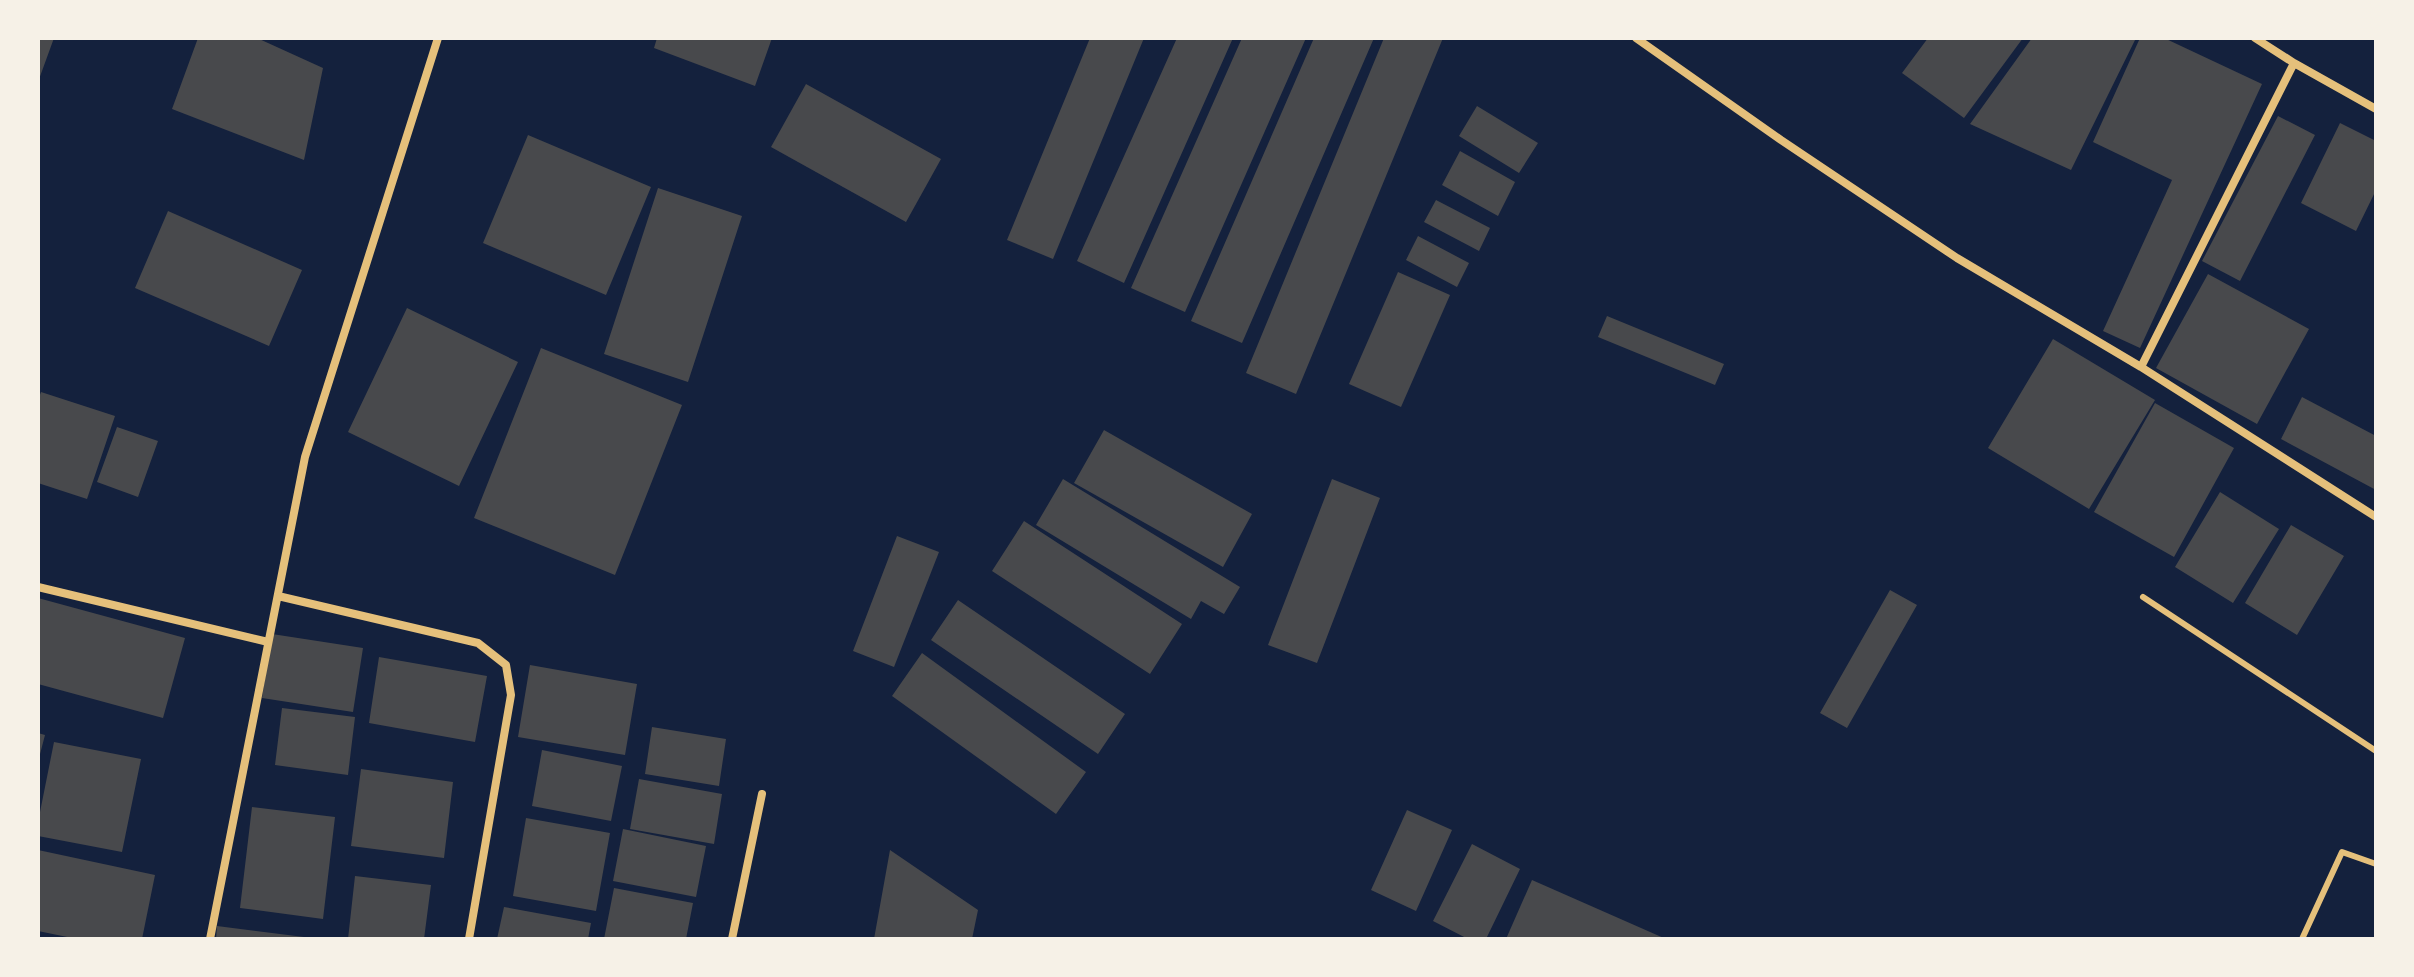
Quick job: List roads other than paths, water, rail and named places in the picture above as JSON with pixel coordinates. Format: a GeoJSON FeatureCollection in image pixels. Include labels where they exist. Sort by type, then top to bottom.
{"type":"FeatureCollection","features":[{"type":"Feature","properties":{"kind":"street"},"geometry":{"type":"LineString","coordinates":[[210,939],[305,457],[438,38]]}},
{"type":"Feature","properties":{"kind":"street"},"geometry":{"type":"LineString","coordinates":[[1636,38],[1957,258],[2141,367],[2376,517]]}},
{"type":"Feature","properties":{"kind":"street"},"geometry":{"type":"LineString","coordinates":[[2255,38],[2376,109]]}},
{"type":"Feature","properties":{"kind":"street"},"geometry":{"type":"LineString","coordinates":[[2141,367],[2294,63]]}},
{"type":"Feature","properties":{"kind":"street"},"geometry":{"type":"LineString","coordinates":[[38,587],[268,642]]}},
{"type":"Feature","properties":{"kind":"street"},"geometry":{"type":"LineString","coordinates":[[278,596],[478,643],[506,665],[511,695],[469,939]]}},
{"type":"Feature","properties":{"kind":"street"},"geometry":{"type":"LineString","coordinates":[[732,939],[762,794]]}},
{"type":"Feature","properties":{"kind":"lane"},"geometry":{"type":"LineString","coordinates":[[2143,597],[2376,751]]}},
{"type":"Feature","properties":{"kind":"lane"},"geometry":{"type":"LineString","coordinates":[[2302,939],[2342,852],[2376,864]]}}]}
